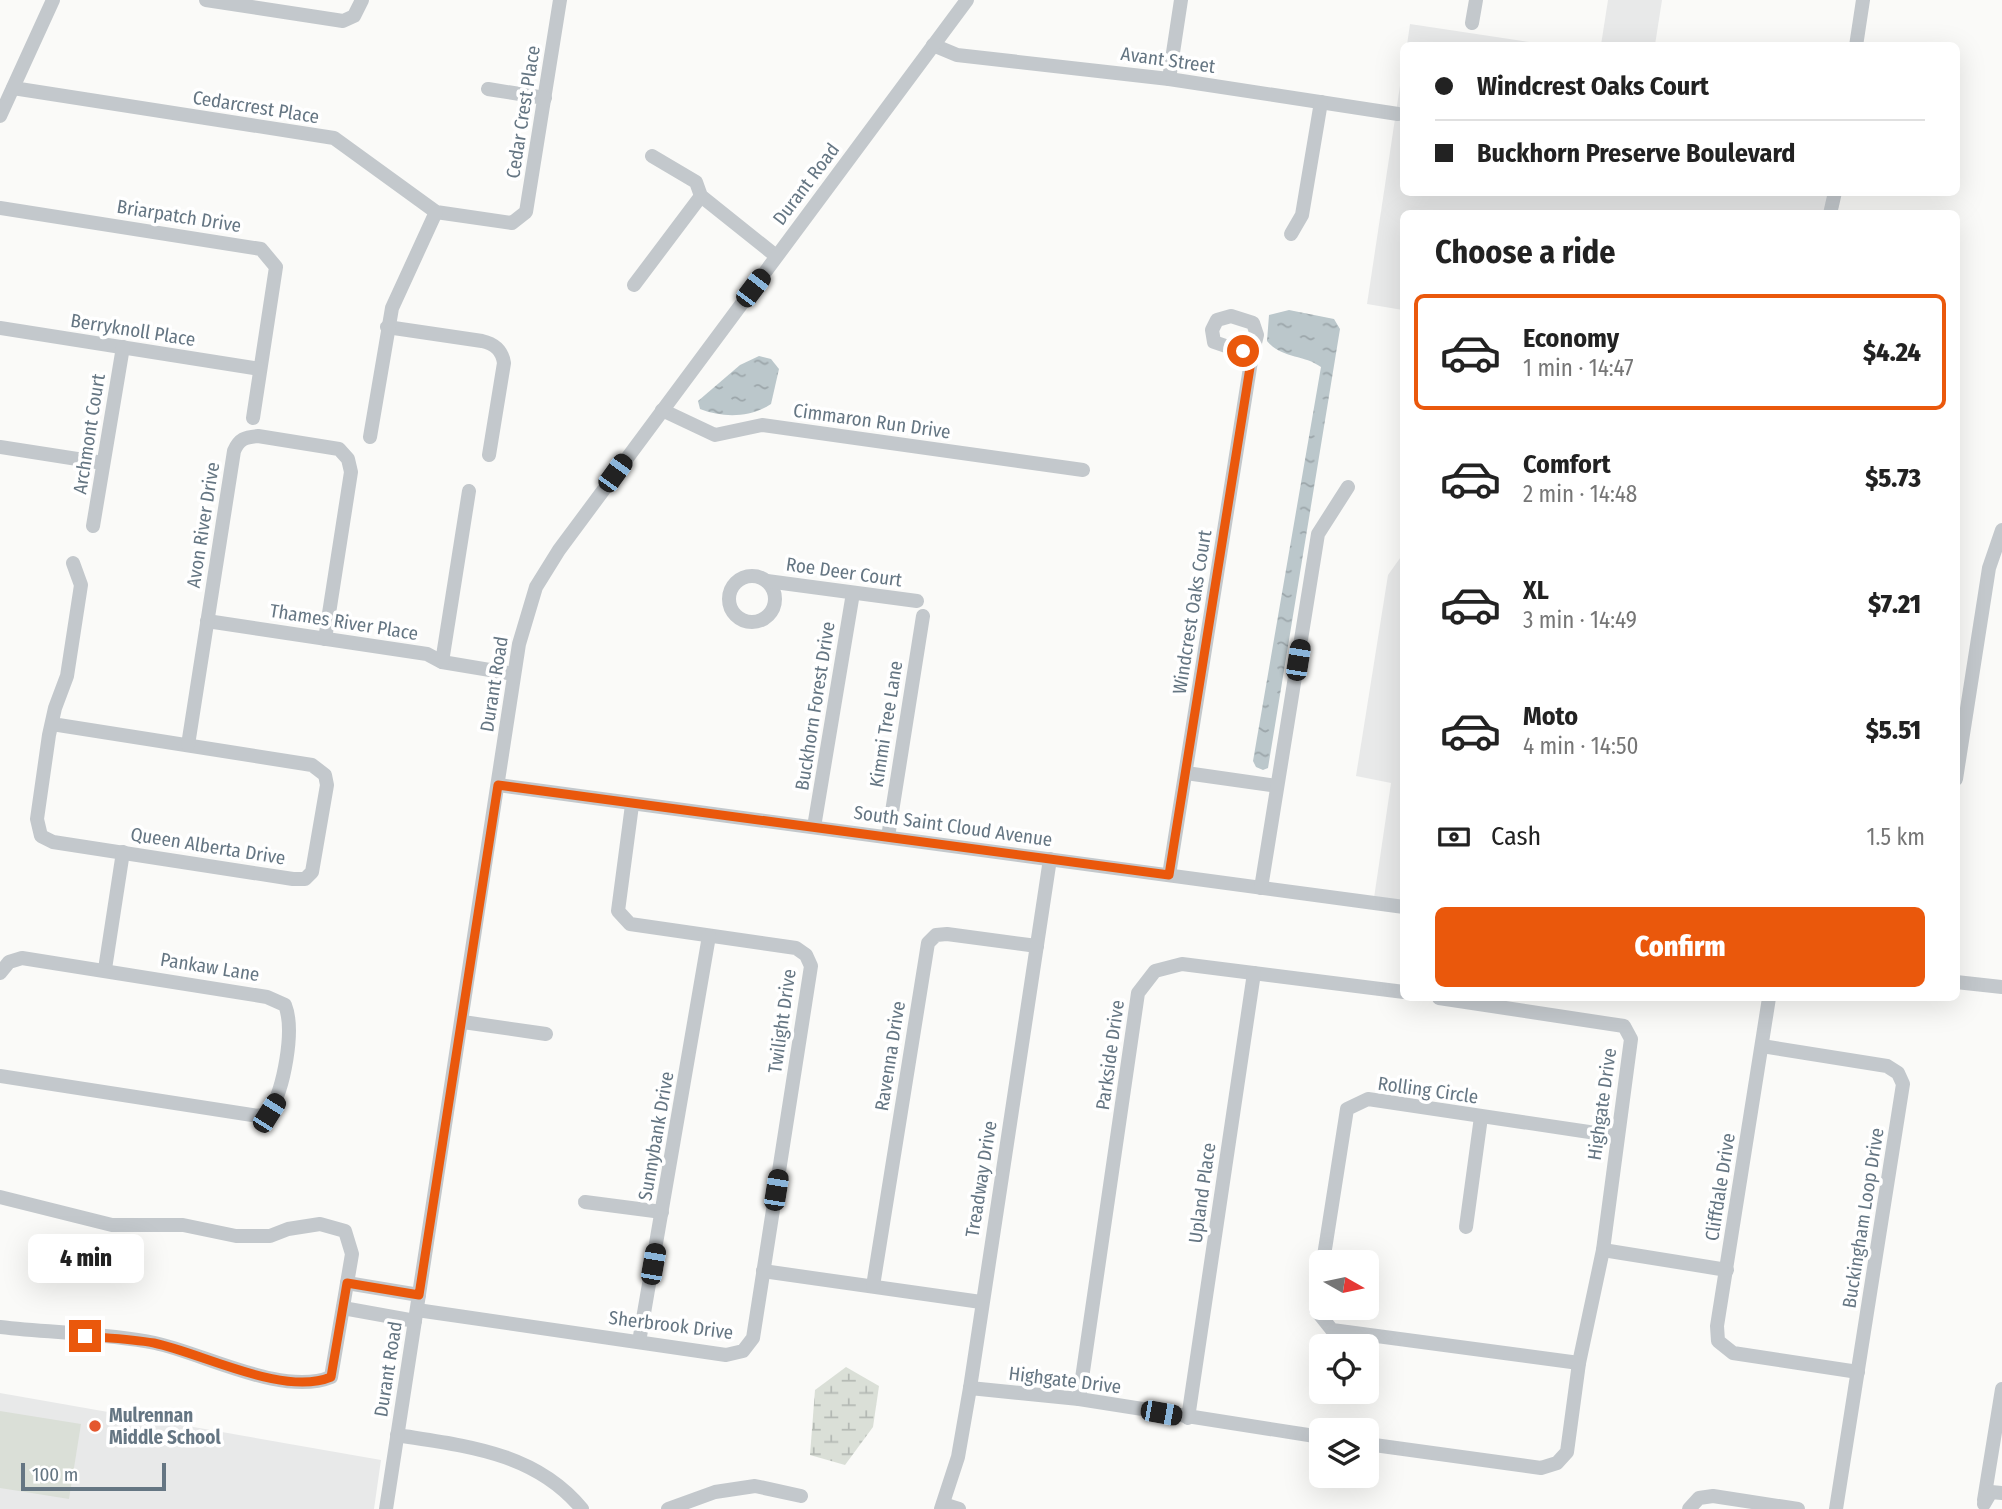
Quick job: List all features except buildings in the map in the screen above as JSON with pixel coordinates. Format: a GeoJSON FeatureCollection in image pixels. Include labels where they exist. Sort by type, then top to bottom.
{"type":"FeatureCollection","features":[{"type":"Feature","properties":{"kind":"street"},"geometry":{"type":"LineString","coordinates":[[0,116],[52,0]]}},
{"type":"Feature","properties":{"kind":"street"},"geometry":{"type":"LineString","coordinates":[[206,0],[343,21],[354,16],[362,0]]}},
{"type":"Feature","properties":{"kind":"street","name":"Cedar Crest Place"},"geometry":{"type":"LineString","coordinates":[[512,223],[526,212],[560,0]]}},
{"type":"Feature","properties":{"kind":"street","name":"Durant Road"},"geometry":{"type":"LineString","coordinates":[[386,1509],[463,1022],[514,674],[524,621],[536,587],[559,550],[967,0]]}},
{"type":"Feature","properties":{"kind":"street"},"geometry":{"type":"LineString","coordinates":[[1169,79],[1181,0]]}},
{"type":"Feature","properties":{"kind":"street"},"geometry":{"type":"LineString","coordinates":[[1472,23],[1476,0]]}},
{"type":"Feature","properties":{"kind":"street"},"geometry":{"type":"LineString","coordinates":[[1857,42],[1863,0]]}},
{"type":"Feature","properties":{"kind":"street","name":"Avant Street"},"geometry":{"type":"LineString","coordinates":[[933,45],[957,55],[1169,79],[1398,114]]}},
{"type":"Feature","properties":{"kind":"street","name":"Cedarcrest Place"},"geometry":{"type":"LineString","coordinates":[[13,88],[334,138],[436,212],[512,223]]}},
{"type":"Feature","properties":{"kind":"street"},"geometry":{"type":"LineString","coordinates":[[488,89],[545,98]]}},
{"type":"Feature","properties":{"kind":"street"},"geometry":{"type":"LineString","coordinates":[[1291,234],[1302,215],[1321,102]]}},
{"type":"Feature","properties":{"kind":"street"},"geometry":{"type":"LineString","coordinates":[[652,156],[696,182],[701,196],[776,256]]}},
{"type":"Feature","properties":{"kind":"street"},"geometry":{"type":"LineString","coordinates":[[634,285],[701,196]]}},
{"type":"Feature","properties":{"kind":"street","name":"Briarpatch Drive"},"geometry":{"type":"LineString","coordinates":[[0,208],[261,249],[276,267],[253,418]]}},
{"type":"Feature","properties":{"kind":"street"},"geometry":{"type":"LineString","coordinates":[[370,437],[392,308],[436,212]]}},
{"type":"Feature","properties":{"kind":"street"},"geometry":{"type":"LineString","coordinates":[[387,327],[482,341],[494,344],[500,350],[504,363],[489,455]]}},
{"type":"Feature","properties":{"kind":"street","name":"Berryknoll Place"},"geometry":{"type":"LineString","coordinates":[[0,328],[260,369]]}},
{"type":"Feature","properties":{"kind":"street","name":"Archmont Court"},"geometry":{"type":"LineString","coordinates":[[93,526],[123,347]]}},
{"type":"Feature","properties":{"kind":"street","name":"Windcrest Oaks Court"},"geometry":{"type":"LineString","coordinates":[[1169,875],[1252,355]]}},
{"type":"Feature","properties":{"kind":"street","name":"Cimmaron Run Drive"},"geometry":{"type":"LineString","coordinates":[[662,410],[715,435],[762,425],[1083,470]]}},
{"type":"Feature","properties":{"kind":"street","name":"Avon River Drive"},"geometry":{"type":"LineString","coordinates":[[188,745],[234,452],[238,442],[246,436],[339,449],[348,458],[351,472],[325,639]]}},
{"type":"Feature","properties":{"kind":"street"},"geometry":{"type":"LineString","coordinates":[[0,447],[103,463]]}},
{"type":"Feature","properties":{"kind":"street"},"geometry":{"type":"LineString","coordinates":[[1261,888],[1318,534],[1348,487]]}},
{"type":"Feature","properties":{"kind":"street"},"geometry":{"type":"LineString","coordinates":[[442,662],[468,491]]}},
{"type":"Feature","properties":{"kind":"street"},"geometry":{"type":"LineString","coordinates":[[1960,753],[1989,568],[2002,530]]}},
{"type":"Feature","properties":{"kind":"street","name":"Queen Alberta Drive"},"geometry":{"type":"LineString","coordinates":[[51,724],[319,768],[327,785],[312,872],[305,879],[293,879],[53,842],[41,836],[37,828],[51,724],[67,676],[80,585],[73,563]]}},
{"type":"Feature","properties":{"kind":"street","name":"Roe Deer Court"},"geometry":{"type":"LineString","coordinates":[[767,581],[917,601]]}},
{"type":"Feature","properties":{"kind":"street","name":"Buckhorn Forest Drive"},"geometry":{"type":"LineString","coordinates":[[814,827],[853,593]]}},
{"type":"Feature","properties":{"kind":"street","name":"Kimmi Tree Lane"},"geometry":{"type":"LineString","coordinates":[[888,837],[923,616]]}},
{"type":"Feature","properties":{"kind":"street","name":"Thames River Place"},"geometry":{"type":"LineString","coordinates":[[207,621],[426,654],[442,662],[514,674]]}},
{"type":"Feature","properties":{"kind":"street"},"geometry":{"type":"LineString","coordinates":[[1186,773],[1277,786]]}},
{"type":"Feature","properties":{"kind":"street","name":"South Saint Cloud Avenue"},"geometry":{"type":"LineString","coordinates":[[498,785],[1400,906]]}},
{"type":"Feature","properties":{"kind":"street","name":"Twilight Drive"},"geometry":{"type":"LineString","coordinates":[[632,805],[618,911],[631,924],[796,948],[806,955],[811,965],[763,1271]]}},
{"type":"Feature","properties":{"kind":"street"},"geometry":{"type":"LineString","coordinates":[[105,970],[123,852]]}},
{"type":"Feature","properties":{"kind":"street","name":"Treadway Drive"},"geometry":{"type":"LineString","coordinates":[[942,1506],[958,1457],[970,1388],[1050,859]]}},
{"type":"Feature","properties":{"kind":"street","name":"Ravenna Drive"},"geometry":{"type":"LineString","coordinates":[[873,1286],[928,943],[936,935],[947,933],[1037,946]]}},
{"type":"Feature","properties":{"kind":"street","name":"Sunnybank Drive"},"geometry":{"type":"LineString","coordinates":[[639,1342],[709,936]]}},
{"type":"Feature","properties":{"kind":"street","name":"Pankaw Lane"},"geometry":{"type":"LineString","coordinates":[[0,973],[9,962],[22,958],[105,970],[267,996],[285,1005],[290,1018],[279,1096],[269,1113],[258,1116],[0,1076]]}},
{"type":"Feature","properties":{"kind":"street","name":"Parkside Drive"},"geometry":{"type":"LineString","coordinates":[[1079,1399],[1138,993],[1155,971],[1182,964],[1400,991]]}},
{"type":"Feature","properties":{"kind":"street","name":"Upland Place"},"geometry":{"type":"LineString","coordinates":[[1188,1418],[1254,973]]}},
{"type":"Feature","properties":{"kind":"street"},"geometry":{"type":"LineString","coordinates":[[1960,982],[2002,987]]}},
{"type":"Feature","properties":{"kind":"street","name":"Highgate Drive"},"geometry":{"type":"LineString","coordinates":[[1379,1446],[1541,1468],[1557,1463],[1567,1452],[1579,1363],[1603,1250],[1631,1038],[1624,1026],[1459,1001]]}},
{"type":"Feature","properties":{"kind":"street","name":"Cliffdale Drive"},"geometry":{"type":"LineString","coordinates":[[1769,1001],[1717,1326],[1718,1341],[1727,1350],[1755,1357],[1858,1373]]}},
{"type":"Feature","properties":{"kind":"street"},"geometry":{"type":"LineString","coordinates":[[463,1022],[546,1034]]}},
{"type":"Feature","properties":{"kind":"street","name":"Buckingham Loop Drive"},"geometry":{"type":"LineString","coordinates":[[1762,1046],[1887,1066],[1898,1073],[1903,1084],[1836,1509]]}},
{"type":"Feature","properties":{"kind":"street","name":"Rolling Circle"},"geometry":{"type":"LineString","coordinates":[[1325,1250],[1347,1109],[1368,1099],[1616,1136]]}},
{"type":"Feature","properties":{"kind":"street"},"geometry":{"type":"LineString","coordinates":[[1466,1227],[1481,1117]]}},
{"type":"Feature","properties":{"kind":"street"},"geometry":{"type":"LineString","coordinates":[[0,1197],[111,1225],[183,1225],[236,1236],[270,1236],[288,1229],[320,1224],[345,1231],[352,1254],[331,1377],[317,1383],[230,1368],[156,1344],[0,1327]]}},
{"type":"Feature","properties":{"kind":"street"},"geometry":{"type":"LineString","coordinates":[[585,1202],[662,1212]]}},
{"type":"Feature","properties":{"kind":"street"},"geometry":{"type":"LineString","coordinates":[[1603,1250],[1727,1270]]}},
{"type":"Feature","properties":{"kind":"street"},"geometry":{"type":"LineString","coordinates":[[763,1271],[981,1302]]}},
{"type":"Feature","properties":{"kind":"street","name":"Sherbrook Drive"},"geometry":{"type":"LineString","coordinates":[[343,1308],[639,1342],[726,1355],[743,1351],[753,1338],[763,1271]]}},
{"type":"Feature","properties":{"kind":"street"},"geometry":{"type":"LineString","coordinates":[[347,1283],[419,1295]]}},
{"type":"Feature","properties":{"kind":"street"},"geometry":{"type":"LineString","coordinates":[[1324,1320],[1332,1329],[1579,1363]]}},
{"type":"Feature","properties":{"kind":"street","name":"Highgate Drive"},"geometry":{"type":"LineString","coordinates":[[970,1388],[1079,1399],[1309,1435]]}},
{"type":"Feature","properties":{"kind":"street"},"geometry":{"type":"LineString","coordinates":[[1985,1505],[2002,1389]]}},
{"type":"Feature","properties":{"kind":"street"},"geometry":{"type":"LineString","coordinates":[[397,1435],[491,1450],[527,1465],[566,1489],[582,1509]]}},
{"type":"Feature","properties":{"kind":"street"},"geometry":{"type":"LineString","coordinates":[[668,1509],[715,1492],[754,1486],[801,1496]]}},
{"type":"Feature","properties":{"kind":"street"},"geometry":{"type":"LineString","coordinates":[[1985,1505],[1990,1492],[2002,1493]]}},
{"type":"Feature","properties":{"kind":"street"},"geometry":{"type":"LineString","coordinates":[[1689,1509],[1693,1501],[1704,1496],[1798,1509]]}},
{"type":"Feature","properties":{"kind":"street"},"geometry":{"type":"LineString","coordinates":[[942,1506],[959,1509]]}},
{"type":"Feature","properties":{"kind":"shaded area"},"geometry":{"type":"Polygon","coordinates":[[[1608,0],[1662,0],[1655,42],[1601,42],[1608,0]]]}},
{"type":"Feature","properties":{"kind":"shaded area"},"geometry":{"type":"Polygon","coordinates":[[[1410,24],[1529,42],[1407,42],[1410,24]]]}},
{"type":"Feature","properties":{"kind":"shaded area"},"geometry":{"type":"Polygon","coordinates":[[[1400,86],[1400,196],[1828,196],[1826,210],[1400,210],[1400,310],[1367,304],[1400,86]]]}},
{"type":"Feature","properties":{"kind":"shaded area"},"geometry":{"type":"Polygon","coordinates":[[[1400,558],[1400,902],[1374,898],[1391,783],[1356,776],[1388,575],[1400,558]]]}},
{"type":"Feature","properties":{"kind":"shaded area","name":"Mulrennan Middle School"},"geometry":{"type":"Polygon","coordinates":[[[0,1393],[381,1460],[374,1509],[0,1509],[0,1393]]]}},
{"type":"Feature","properties":{"kind":"green space"},"geometry":{"type":"Polygon","coordinates":[[[846,1367],[879,1386],[873,1427],[845,1465],[810,1455],[815,1390],[846,1367]]]}},
{"type":"Feature","properties":{"kind":"green space"},"geometry":{"type":"Polygon","coordinates":[[[0,1411],[81,1424],[69,1499],[0,1488],[0,1411]]]}},
{"type":"Feature","properties":{"kind":"water"},"geometry":{"type":"Polygon","coordinates":[[[1289,310],[1334,319],[1340,329],[1268,768],[1263,770],[1256,767],[1253,761],[1321,367],[1279,351],[1267,341],[1269,315],[1289,310]]]}},
{"type":"Feature","properties":{"kind":"water"},"geometry":{"type":"Polygon","coordinates":[[[759,356],[771,359],[779,369],[771,404],[754,412],[736,415],[700,409],[698,401],[740,365],[759,356]]]}},
{"type":"Feature","properties":{"kind":"place","name":"Mulrennan Middle School"},"geometry":{"type":"Point","coordinates":[95,1426]}},
{"type":"Feature","properties":{"kind":"route"},"geometry":{"type":"LineString","coordinates":[[85,1336],[156,1344],[230,1368],[300,1383],[317,1383],[331,1377],[347,1283],[419,1295],[498,785],[1169,875],[1252,355],[1243,351]]}}]}
